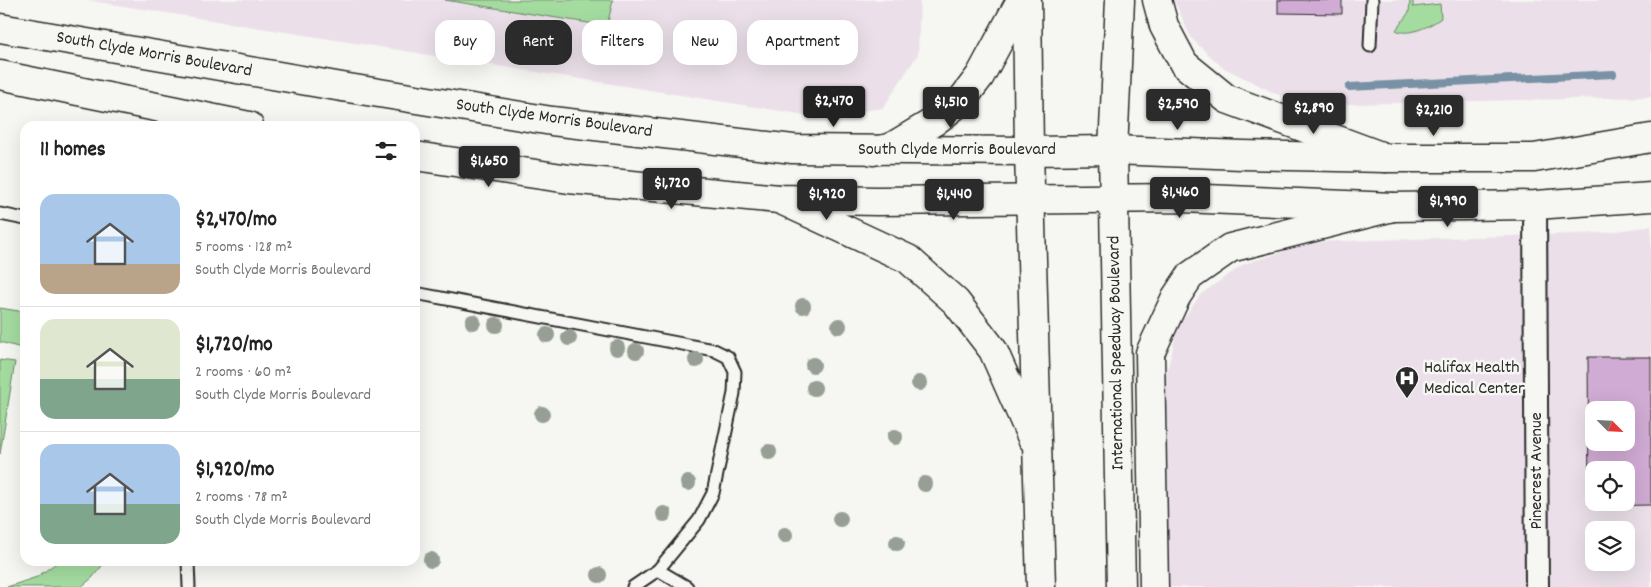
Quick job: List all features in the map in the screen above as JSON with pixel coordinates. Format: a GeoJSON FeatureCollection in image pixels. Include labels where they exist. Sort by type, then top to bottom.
{"type":"FeatureCollection","features":[{"type":"Feature","properties":{"kind":"main road"},"geometry":{"type":"LineString","coordinates":[[874,151],[890,148],[934,121],[961,101],[980,76],[1020,0]]}},
{"type":"Feature","properties":{"kind":"main road"},"geometry":{"type":"LineString","coordinates":[[1027,0],[1029,151],[1041,587]]}},
{"type":"Feature","properties":{"kind":"main road","name":"International Speedway Boulevard"},"geometry":{"type":"LineString","coordinates":[[1120,0],[1113,150],[1121,587]]}},
{"type":"Feature","properties":{"kind":"main road"},"geometry":{"type":"LineString","coordinates":[[1157,0],[1164,26],[1184,64],[1226,99],[1386,158]]}},
{"type":"Feature","properties":{"kind":"main road","name":"South Clyde Morris Boulevard"},"geometry":{"type":"LineString","coordinates":[[0,28],[552,122],[793,149],[874,151],[1113,150],[1386,158],[1534,158],[1651,138]]}},
{"type":"Feature","properties":{"kind":"main road"},"geometry":{"type":"LineString","coordinates":[[0,75],[225,121]]}},
{"type":"Feature","properties":{"kind":"main road"},"geometry":{"type":"LineString","coordinates":[[420,157],[569,179],[779,199],[877,201],[1182,198],[1393,207],[1535,205],[1651,198]]}},
{"type":"Feature","properties":{"kind":"main road"},"geometry":{"type":"LineString","coordinates":[[779,199],[908,260],[956,302],[993,350],[1037,451]]}},
{"type":"Feature","properties":{"kind":"main road"},"geometry":{"type":"LineString","coordinates":[[1154,587],[1150,352],[1176,297],[1190,276],[1230,248],[1393,207]]}},
{"type":"Feature","properties":{"kind":"street","name":"Pinecrest Avenue"},"geometry":{"type":"LineString","coordinates":[[1535,205],[1538,587]]}},
{"type":"Feature","properties":{"kind":"lane"},"geometry":{"type":"LineString","coordinates":[[1370,46],[1372,0]]}},
{"type":"Feature","properties":{"kind":"lane"},"geometry":{"type":"LineString","coordinates":[[0,214],[20,218]]}},
{"type":"Feature","properties":{"kind":"lane"},"geometry":{"type":"LineString","coordinates":[[420,294],[714,350],[728,357],[735,372],[734,393],[713,492],[699,520],[658,570],[633,587]]}},
{"type":"Feature","properties":{"kind":"lane"},"geometry":{"type":"LineString","coordinates":[[188,566],[189,587]]}},
{"type":"Feature","properties":{"kind":"lane"},"geometry":{"type":"LineString","coordinates":[[658,570],[687,587]]}},
{"type":"Feature","properties":{"kind":"shaded area"},"geometry":{"type":"Polygon","coordinates":[[[86,0],[920,0],[918,54],[883,108],[818,117],[493,65],[495,65],[495,20],[435,20],[435,56],[86,0]]]}},
{"type":"Feature","properties":{"kind":"shaded area"},"geometry":{"type":"Polygon","coordinates":[[[1174,0],[1651,0],[1651,97],[1313,105],[1279,95],[1222,67],[1191,38],[1174,0]]]}},
{"type":"Feature","properties":{"kind":"shaded area","name":"Halifax Health Medical Center"},"geometry":{"type":"Polygon","coordinates":[[[1651,226],[1651,587],[1167,587],[1163,388],[1178,326],[1201,294],[1244,264],[1313,242],[1603,233],[1651,226]]]}},
{"type":"Feature","properties":{"kind":"green space"},"geometry":{"type":"Polygon","coordinates":[[[445,0],[613,0],[608,20],[582,20],[582,22],[445,0]]]}},
{"type":"Feature","properties":{"kind":"green space"},"geometry":{"type":"Polygon","coordinates":[[[1410,0],[1413,0],[1413,7],[1440,4],[1441,18],[1426,27],[1413,31],[1401,32],[1396,30],[1409,12],[1410,0]]]}},
{"type":"Feature","properties":{"kind":"green space"},"geometry":{"type":"Polygon","coordinates":[[[0,308],[20,311],[20,348],[0,342],[0,308]]]}},
{"type":"Feature","properties":{"kind":"green space"},"geometry":{"type":"Polygon","coordinates":[[[0,360],[15,362],[0,454],[0,360]]]}},
{"type":"Feature","properties":{"kind":"green space"},"geometry":{"type":"Polygon","coordinates":[[[52,566],[102,566],[81,587],[7,587],[37,577],[52,566]]]}},
{"type":"Feature","properties":{"kind":"building"},"geometry":{"type":"Polygon","coordinates":[[[1278,0],[1342,0],[1342,14],[1278,13],[1278,0]]]}},
{"type":"Feature","properties":{"kind":"building"},"geometry":{"type":"Polygon","coordinates":[[[1588,357],[1651,357],[1651,505],[1635,505],[1635,461],[1589,461],[1589,451],[1635,451],[1635,401],[1588,401],[1588,357]]]}},
{"type":"Feature","properties":{"kind":"waterway"},"geometry":{"type":"LineString","coordinates":[[1349,87],[1613,74]]}},
{"type":"Feature","properties":{"kind":"place","name":"Halifax Health Medical Center"},"geometry":{"type":"Point","coordinates":[1407,399]}}]}
